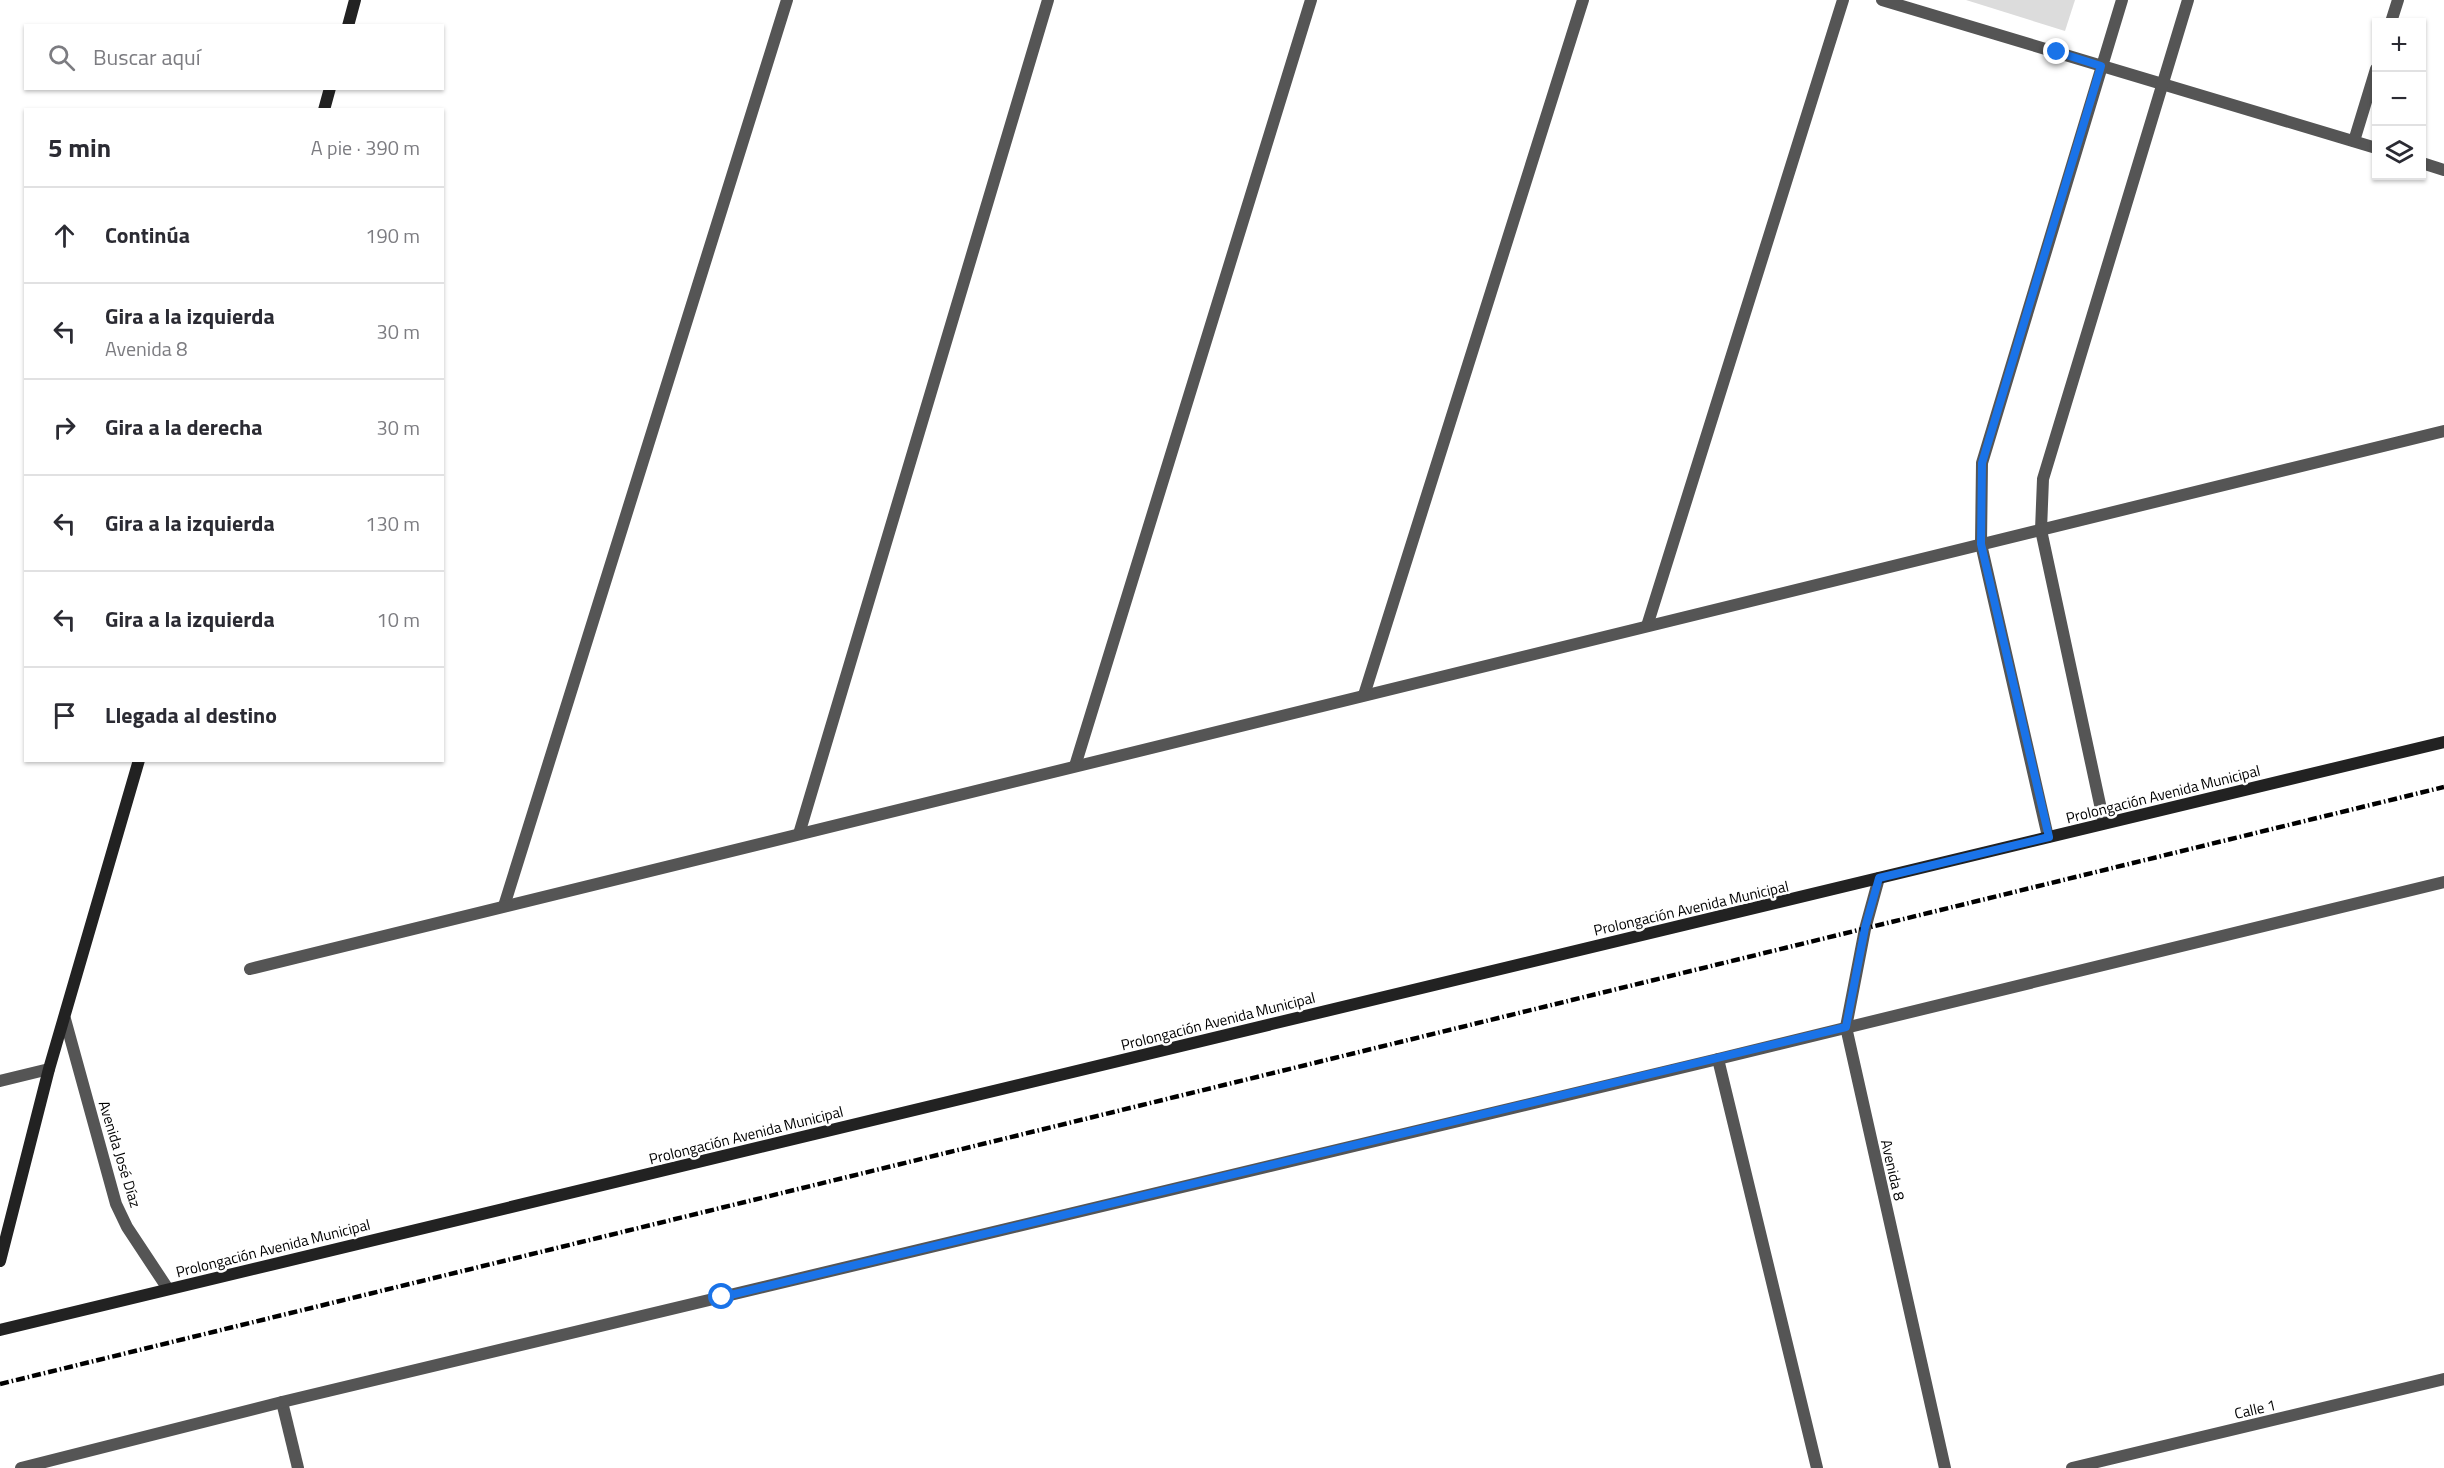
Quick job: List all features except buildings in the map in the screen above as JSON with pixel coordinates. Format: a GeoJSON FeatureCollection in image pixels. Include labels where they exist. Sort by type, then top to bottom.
{"type":"FeatureCollection","features":[{"type":"Feature","properties":{"kind":"main road"},"geometry":{"type":"LineString","coordinates":[[349,24],[356,0]]}},
{"type":"Feature","properties":{"kind":"main road"},"geometry":{"type":"LineString","coordinates":[[325,108],[329,90]]}},
{"type":"Feature","properties":{"kind":"main road","name":"Prolongación Avenida Municipal"},"geometry":{"type":"LineString","coordinates":[[0,1330],[2444,742]]}},
{"type":"Feature","properties":{"kind":"main road"},"geometry":{"type":"LineString","coordinates":[[0,1261],[49,1069],[138,762]]}},
{"type":"Feature","properties":{"kind":"street"},"geometry":{"type":"LineString","coordinates":[[504,906],[787,0]]}},
{"type":"Feature","properties":{"kind":"street"},"geometry":{"type":"LineString","coordinates":[[799,834],[1048,0]]}},
{"type":"Feature","properties":{"kind":"street"},"geometry":{"type":"LineString","coordinates":[[1075,766],[1311,0]]}},
{"type":"Feature","properties":{"kind":"street"},"geometry":{"type":"LineString","coordinates":[[1364,695],[1583,0]]}},
{"type":"Feature","properties":{"kind":"street"},"geometry":{"type":"LineString","coordinates":[[1647,626],[1843,0]]}},
{"type":"Feature","properties":{"kind":"street"},"geometry":{"type":"LineString","coordinates":[[1882,0],[2372,147]]}},
{"type":"Feature","properties":{"kind":"street"},"geometry":{"type":"LineString","coordinates":[[2049,837],[1981,544],[1982,463],[2122,0]]}},
{"type":"Feature","properties":{"kind":"street"},"geometry":{"type":"LineString","coordinates":[[2104,823],[2041,530],[2043,479],[2188,0]]}},
{"type":"Feature","properties":{"kind":"street"},"geometry":{"type":"LineString","coordinates":[[2392,18],[2398,0]]}},
{"type":"Feature","properties":{"kind":"street"},"geometry":{"type":"LineString","coordinates":[[2354,141],[2375,72]]}},
{"type":"Feature","properties":{"kind":"street"},"geometry":{"type":"LineString","coordinates":[[2426,165],[2444,170]]}},
{"type":"Feature","properties":{"kind":"street"},"geometry":{"type":"LineString","coordinates":[[250,969],[2444,431]]}},
{"type":"Feature","properties":{"kind":"street","name":"Avenida 8"},"geometry":{"type":"LineString","coordinates":[[1879,878],[1865,928],[1846,1027],[1945,1468]]}},
{"type":"Feature","properties":{"kind":"street"},"geometry":{"type":"LineString","coordinates":[[21,1468],[282,1402],[1718,1059],[2444,882]]}},
{"type":"Feature","properties":{"kind":"street","name":"Avenida José Díaz"},"geometry":{"type":"LineString","coordinates":[[65,1019],[116,1203],[127,1227],[168,1289]]}},
{"type":"Feature","properties":{"kind":"street"},"geometry":{"type":"LineString","coordinates":[[1718,1059],[1817,1468]]}},
{"type":"Feature","properties":{"kind":"street"},"geometry":{"type":"LineString","coordinates":[[0,1081],[49,1069]]}},
{"type":"Feature","properties":{"kind":"street","name":"Calle 1"},"geometry":{"type":"LineString","coordinates":[[2073,1468],[2444,1379]]}},
{"type":"Feature","properties":{"kind":"street"},"geometry":{"type":"LineString","coordinates":[[282,1402],[298,1468]]}},
{"type":"Feature","properties":{"kind":"shaded area"},"geometry":{"type":"Polygon","coordinates":[[[1966,0],[2075,0],[2065,31],[1966,0]]]}},
{"type":"Feature","properties":{"kind":"railway"},"geometry":{"type":"LineString","coordinates":[[0,1384],[2444,787]]}},
{"type":"Feature","properties":{"kind":"route"},"geometry":{"type":"LineString","coordinates":[[722,1297],[1846,1027],[1865,928],[1879,878],[2049,837],[1981,544],[1982,463],[2101,66],[2057,52]]}}]}
